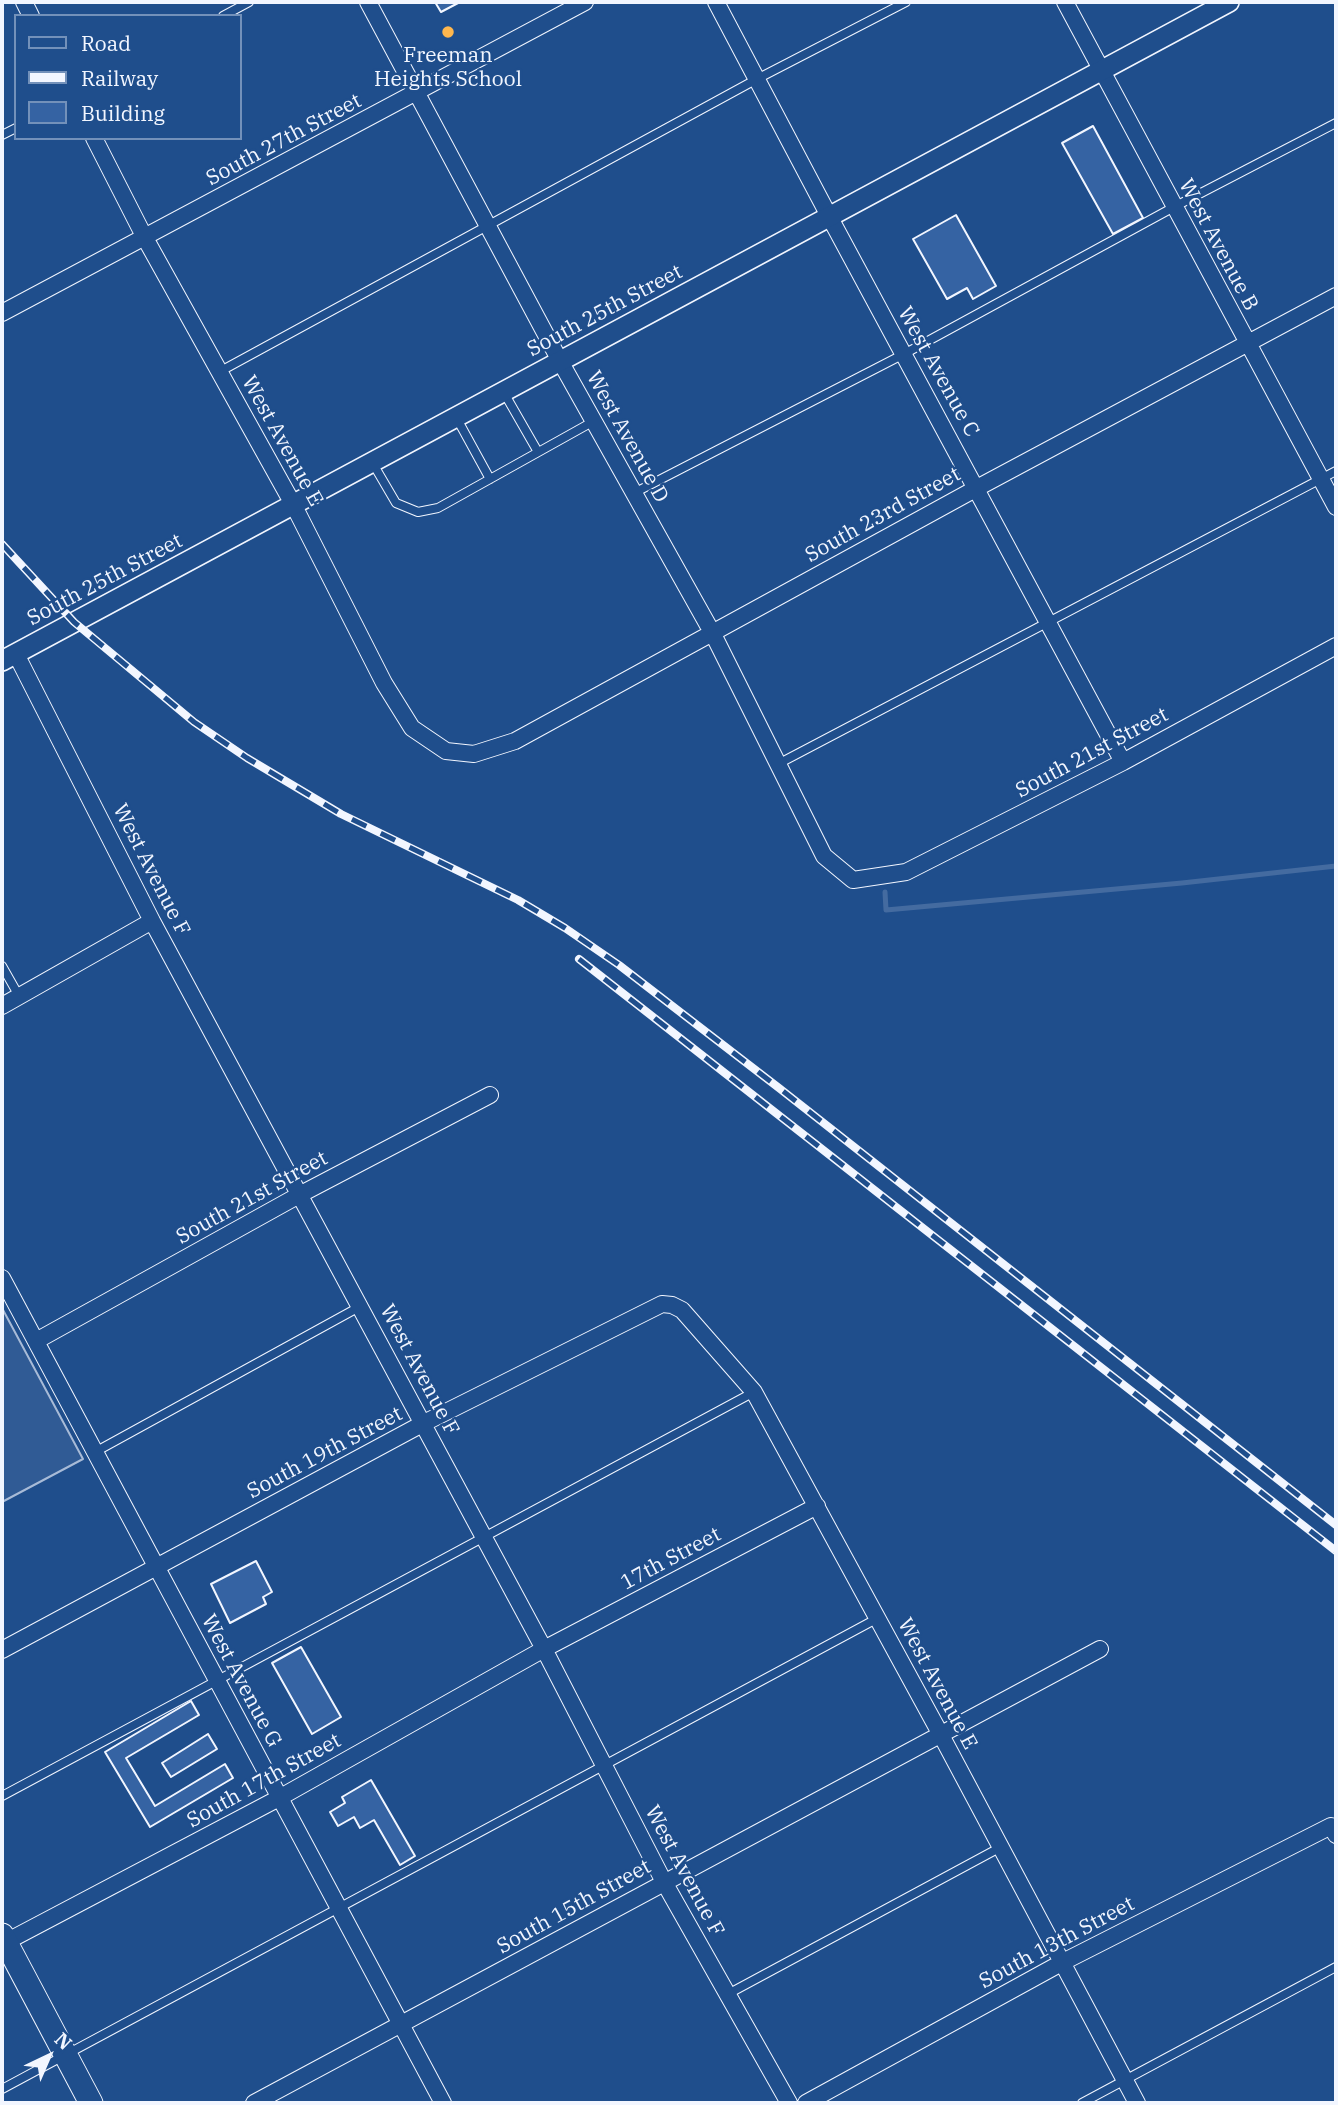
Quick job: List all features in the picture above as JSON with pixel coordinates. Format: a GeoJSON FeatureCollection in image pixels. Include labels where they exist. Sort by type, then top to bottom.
{"type":"FeatureCollection","features":[{"type":"Feature","properties":{"kind":"main road"},"geometry":{"type":"LineString","coordinates":[[3,1941],[91,2103]]}},
{"type":"Feature","properties":{"kind":"street","name":"West Avenue D"},"geometry":{"type":"LineString","coordinates":[[368,2],[561,361],[713,634],[824,856],[853,880],[861,879]]}},
{"type":"Feature","properties":{"kind":"street","name":"South 27th Street"},"geometry":{"type":"LineString","coordinates":[[2,313],[584,2]]}},
{"type":"Feature","properties":{"kind":"street","name":"West Avenue C"},"geometry":{"type":"LineString","coordinates":[[716,2],[1124,762]]}},
{"type":"Feature","properties":{"kind":"street","name":"West Avenue B"},"geometry":{"type":"LineString","coordinates":[[1065,2],[1336,507]]}},
{"type":"Feature","properties":{"kind":"street","name":"South 25th Street"},"geometry":{"type":"LineString","coordinates":[[9,657],[1229,2]]}},
{"type":"Feature","properties":{"kind":"street","name":"West Avenue E"},"geometry":{"type":"LineString","coordinates":[[95,140],[145,238],[293,504],[391,694],[412,728],[446,751]]}},
{"type":"Feature","properties":{"kind":"street","name":"South 23rd Street"},"geometry":{"type":"LineString","coordinates":[[446,751],[474,754],[515,741],[977,488],[1336,296]]}},
{"type":"Feature","properties":{"kind":"street","name":"South 21st Street"},"geometry":{"type":"LineString","coordinates":[[861,879],[906,873],[1124,762],[1336,646]]}},
{"type":"Feature","properties":{"kind":"street","name":"West Avenue F"},"geometry":{"type":"LineString","coordinates":[[9,657],[424,1423],[664,1881],[789,2103]]}},
{"type":"Feature","properties":{"kind":"street"},"geometry":{"type":"LineString","coordinates":[[2,1006],[152,921]]}},
{"type":"Feature","properties":{"kind":"street","name":"South 21st Street"},"geometry":{"type":"LineString","coordinates":[[36,1341],[301,1194],[490,1095]]}},
{"type":"Feature","properties":{"kind":"street","name":"West Avenue G"},"geometry":{"type":"LineString","coordinates":[[2,1278],[443,2103]]}},
{"type":"Feature","properties":{"kind":"street","name":"South 19th Street"},"geometry":{"type":"LineString","coordinates":[[2,1650],[424,1423],[662,1304],[672,1306]]}},
{"type":"Feature","properties":{"kind":"street","name":"West Avenue E"},"geometry":{"type":"LineString","coordinates":[[672,1306],[682,1310],[754,1392],[1137,2103]]}},
{"type":"Feature","properties":{"kind":"street","name":"17th Street"},"geometry":{"type":"LineString","coordinates":[[544,1649],[817,1506]]}},
{"type":"Feature","properties":{"kind":"street","name":"South 17th Street"},"geometry":{"type":"LineString","coordinates":[[3,1941],[279,1798],[544,1649]]}},
{"type":"Feature","properties":{"kind":"street","name":"South 15th Street"},"geometry":{"type":"LineString","coordinates":[[254,2103],[1100,1649]]}},
{"type":"Feature","properties":{"kind":"street","name":"South 13th Street"},"geometry":{"type":"LineString","coordinates":[[806,2103],[1063,1962],[1334,1831]]}},
{"type":"Feature","properties":{"kind":"lane"},"geometry":{"type":"LineString","coordinates":[[227,14],[249,2]]}},
{"type":"Feature","properties":{"kind":"lane"},"geometry":{"type":"LineString","coordinates":[[219,372],[757,79],[906,2]]}},
{"type":"Feature","properties":{"kind":"lane"},"geometry":{"type":"LineString","coordinates":[[634,493],[904,354],[1174,207],[1336,123]]}},
{"type":"Feature","properties":{"kind":"lane"},"geometry":{"type":"LineString","coordinates":[[503,391],[538,452]]}},
{"type":"Feature","properties":{"kind":"lane"},"geometry":{"type":"LineString","coordinates":[[456,417],[489,479]]}},
{"type":"Feature","properties":{"kind":"lane"},"geometry":{"type":"LineString","coordinates":[[372,462],[396,503],[418,512],[438,508],[594,421]]}},
{"type":"Feature","properties":{"kind":"lane"},"geometry":{"type":"LineString","coordinates":[[778,764],[1336,471]]}},
{"type":"Feature","properties":{"kind":"lane"},"geometry":{"type":"LineString","coordinates":[[2,965],[19,996]]}},
{"type":"Feature","properties":{"kind":"lane"},"geometry":{"type":"LineString","coordinates":[[95,1452],[361,1306]]}},
{"type":"Feature","properties":{"kind":"lane"},"geometry":{"type":"LineString","coordinates":[[2,1796],[754,1392]]}},
{"type":"Feature","properties":{"kind":"lane"},"geometry":{"type":"LineString","coordinates":[[2,2089],[878,1618]]}},
{"type":"Feature","properties":{"kind":"lane"},"geometry":{"type":"LineString","coordinates":[[728,1994],[1001,1847]]}},
{"type":"Feature","properties":{"kind":"lane"},"geometry":{"type":"LineString","coordinates":[[1082,2103],[1336,1968]]}},
{"type":"Feature","properties":{"kind":"shaded area"},"geometry":{"type":"Polygon","coordinates":[[[2,1308],[83,1459],[2,1502],[2,1308]]]}},
{"type":"Feature","properties":{"kind":"building"},"geometry":{"type":"Polygon","coordinates":[[[435,2],[460,2],[441,12],[435,2]]]}},
{"type":"Feature","properties":{"kind":"building"},"geometry":{"type":"Polygon","coordinates":[[[1093,126],[1143,218],[1113,234],[1062,143],[1093,126]]]}},
{"type":"Feature","properties":{"kind":"building"},"geometry":{"type":"Polygon","coordinates":[[[956,215],[996,286],[973,299],[967,288],[947,299],[913,239],[956,215]]]}},
{"type":"Feature","properties":{"kind":"building"},"geometry":{"type":"Polygon","coordinates":[[[256,1561],[272,1592],[263,1597],[266,1604],[230,1623],[211,1584],[256,1561]]]}},
{"type":"Feature","properties":{"kind":"building"},"geometry":{"type":"Polygon","coordinates":[[[301,1647],[341,1717],[312,1734],[272,1663],[301,1647]]]}},
{"type":"Feature","properties":{"kind":"building"},"geometry":{"type":"Polygon","coordinates":[[[191,1701],[199,1715],[126,1758],[155,1806],[225,1764],[233,1778],[150,1827],[105,1752],[191,1701]]]}},
{"type":"Feature","properties":{"kind":"building"},"geometry":{"type":"Polygon","coordinates":[[[208,1734],[217,1749],[171,1777],[162,1763],[208,1734]]]}},
{"type":"Feature","properties":{"kind":"building"},"geometry":{"type":"Polygon","coordinates":[[[371,1780],[415,1856],[400,1865],[374,1820],[360,1828],[354,1817],[338,1826],[330,1812],[345,1803],[342,1797],[371,1780]]]}},
{"type":"Feature","properties":{"kind":"waterway"},"geometry":{"type":"LineString","coordinates":[[885,892],[886,910],[1336,866]]}},
{"type":"Feature","properties":{"kind":"railway"},"geometry":{"type":"LineString","coordinates":[[2,544],[74,622],[194,722],[247,758],[341,814],[518,900],[619,965],[1336,1525]]}},
{"type":"Feature","properties":{"kind":"railway"},"geometry":{"type":"LineString","coordinates":[[579,959],[1336,1551]]}},
{"type":"Feature","properties":{"kind":"place","name":"Freeman Heights School"},"geometry":{"type":"Point","coordinates":[448,32]}}]}
